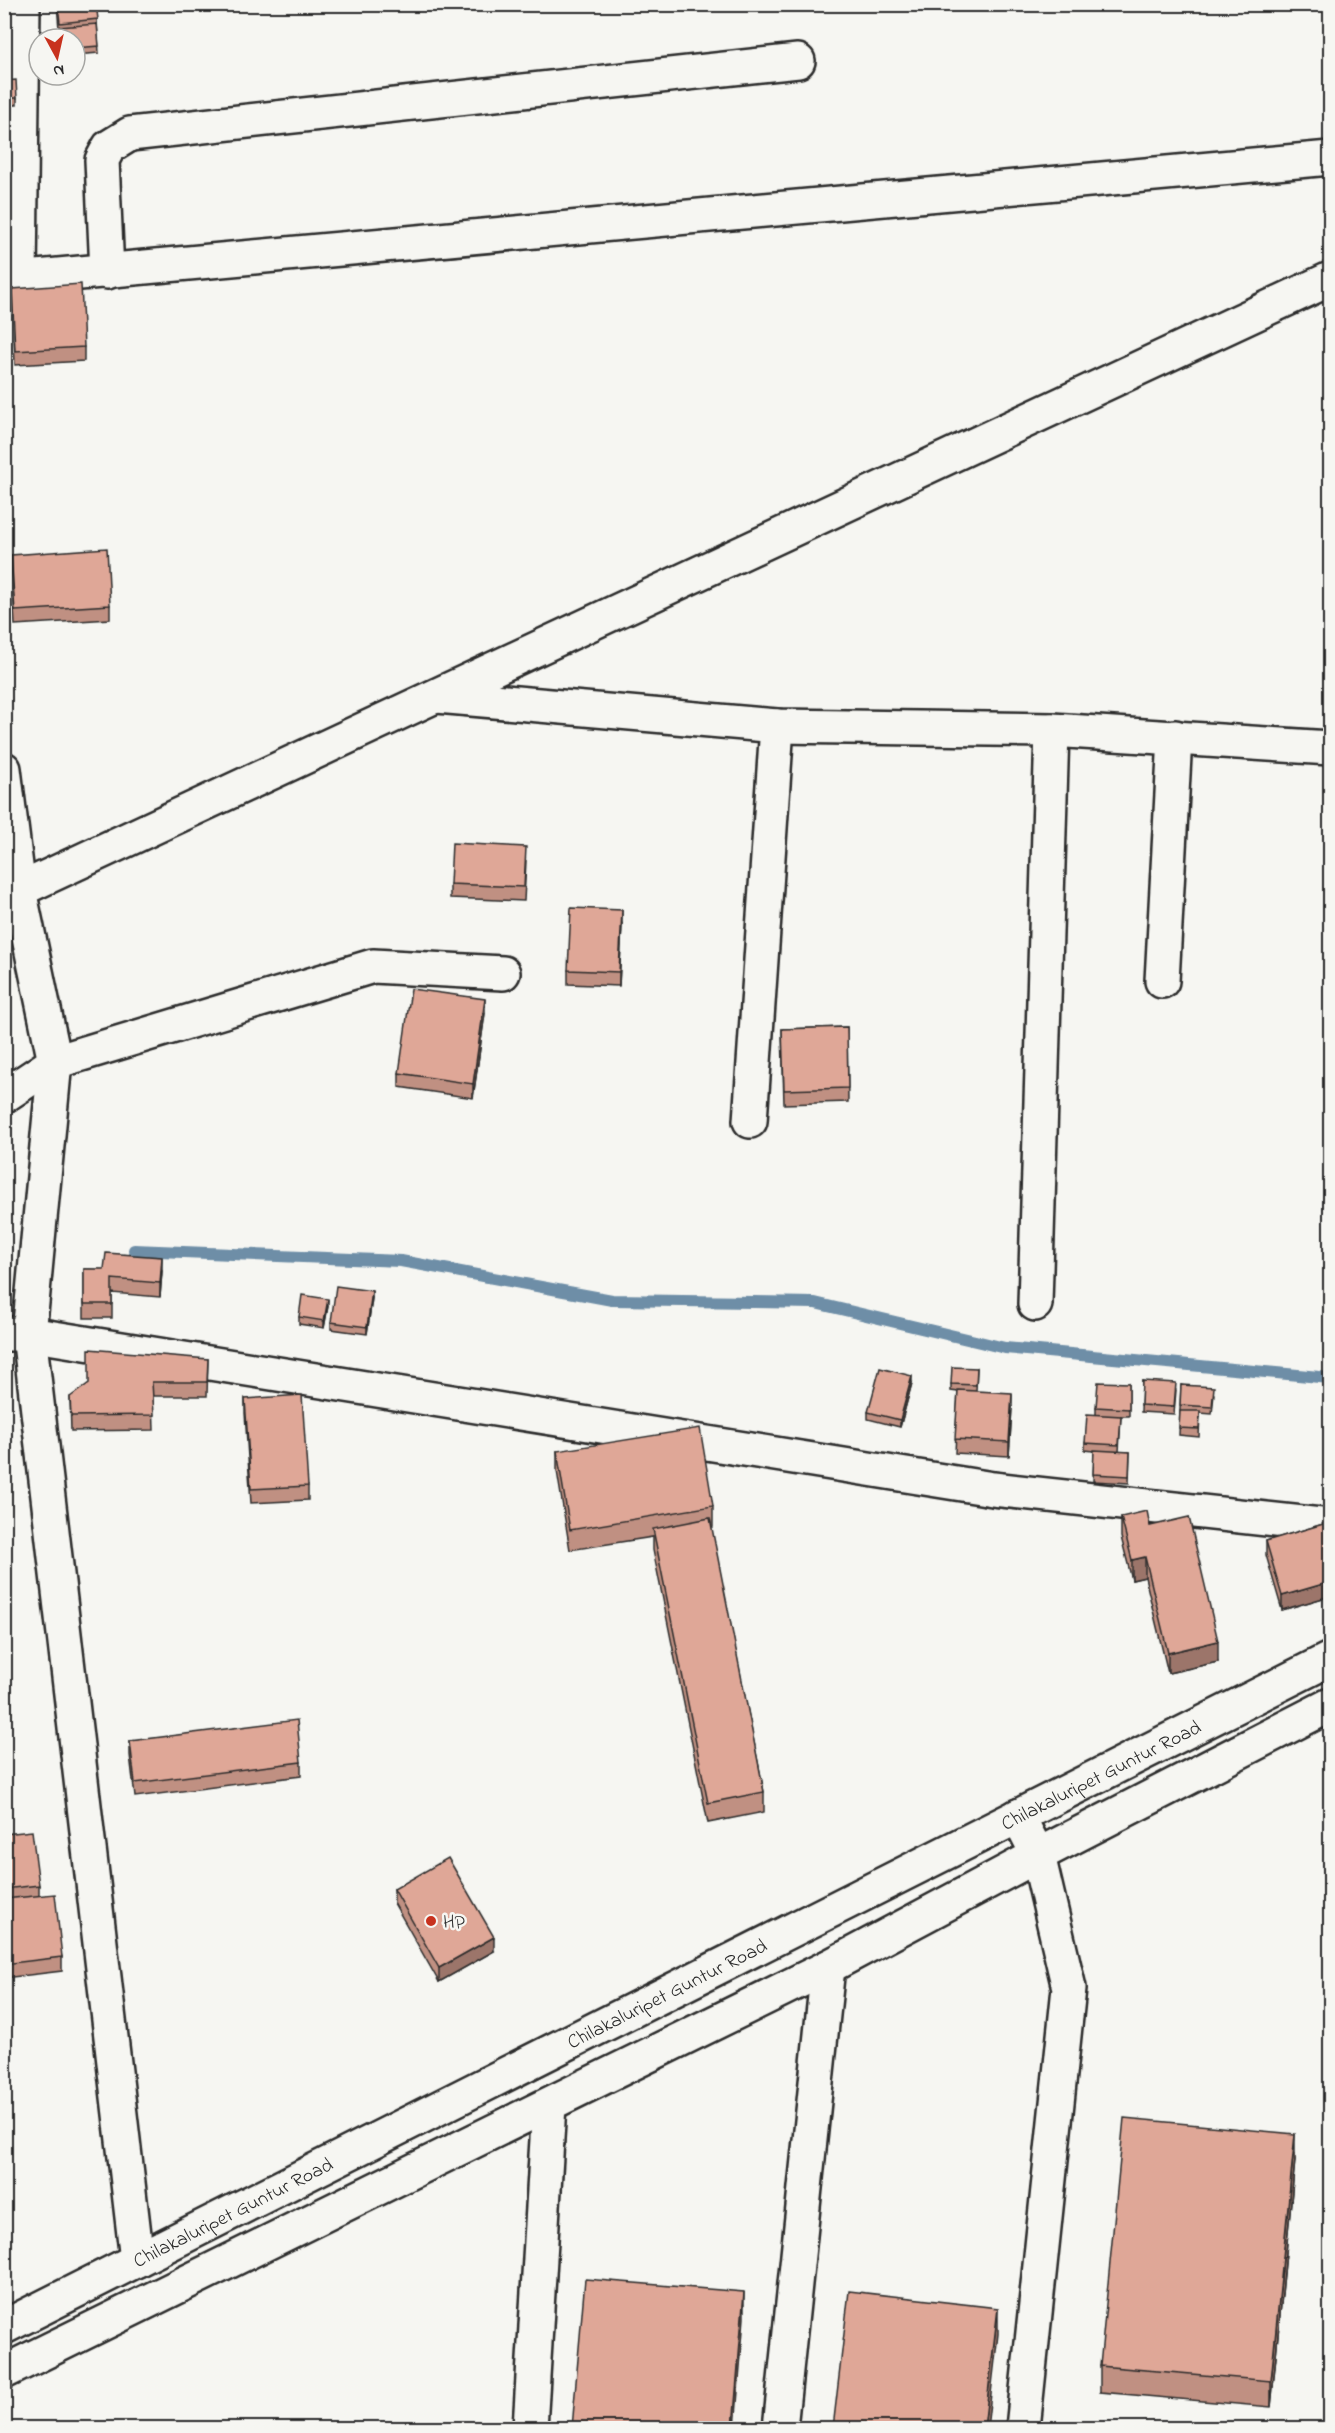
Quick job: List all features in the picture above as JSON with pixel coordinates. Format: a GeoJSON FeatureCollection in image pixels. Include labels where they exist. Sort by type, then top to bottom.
{"type":"FeatureCollection","features":[{"type":"Feature","properties":{"kind":"main road"},"geometry":{"type":"LineString","coordinates":[[23,4],[12,280],[1330,158]]}},
{"type":"Feature","properties":{"kind":"main road"},"geometry":{"type":"LineString","coordinates":[[107,272],[102,160],[109,147],[129,134],[798,61]]}},
{"type":"Feature","properties":{"kind":"main road"},"geometry":{"type":"LineString","coordinates":[[12,894],[1330,279]]}},
{"type":"Feature","properties":{"kind":"main road"},"geometry":{"type":"LineString","coordinates":[[435,696],[777,726],[1052,730],[1330,748]]}},
{"type":"Feature","properties":{"kind":"main road"},"geometry":{"type":"LineString","coordinates":[[750,1121],[777,726]]}},
{"type":"Feature","properties":{"kind":"main road"},"geometry":{"type":"LineString","coordinates":[[1035,1304],[1052,730]]}},
{"type":"Feature","properties":{"kind":"main road"},"geometry":{"type":"LineString","coordinates":[[1162,981],[1175,737]]}},
{"type":"Feature","properties":{"kind":"main road"},"geometry":{"type":"LineString","coordinates":[[4,769],[12,894],[55,1062],[17,1334],[137,2260]]}},
{"type":"Feature","properties":{"kind":"main road"},"geometry":{"type":"LineString","coordinates":[[4,1096],[55,1062],[373,966],[503,974]]}},
{"type":"Feature","properties":{"kind":"main road"},"geometry":{"type":"LineString","coordinates":[[17,1334],[993,1489],[1330,1526]]}},
{"type":"Feature","properties":{"kind":"main road","name":"Chilakaluripet Guntur Road"},"geometry":{"type":"LineString","coordinates":[[4,2328],[1330,1659]]}},
{"type":"Feature","properties":{"kind":"main road","name":"Chilakaluripet Guntur Road"},"geometry":{"type":"LineString","coordinates":[[4,2372],[828,1967],[1038,1855],[1330,1705]]}},
{"type":"Feature","properties":{"kind":"main road"},"geometry":{"type":"LineString","coordinates":[[1017,1816],[1038,1855],[1069,1988],[1023,2428]]}},
{"type":"Feature","properties":{"kind":"main road"},"geometry":{"type":"LineString","coordinates":[[780,2428],[828,1967]]}},
{"type":"Feature","properties":{"kind":"main road"},"geometry":{"type":"LineString","coordinates":[[530,2428],[549,2105]]}},
{"type":"Feature","properties":{"kind":"building"},"geometry":{"type":"Polygon","coordinates":[[[4,4],[6,4],[6,20],[4,20],[4,4]]]}},
{"type":"Feature","properties":{"kind":"building"},"geometry":{"type":"Polygon","coordinates":[[[58,4],[96,4],[98,19],[60,23],[58,4]]]}},
{"type":"Feature","properties":{"kind":"building"},"geometry":{"type":"Polygon","coordinates":[[[97,24],[99,46],[87,47],[87,27],[59,27],[97,24]]]}},
{"type":"Feature","properties":{"kind":"building"},"geometry":{"type":"Polygon","coordinates":[[[5,31],[5,59],[4,59],[5,31]]]}},
{"type":"Feature","properties":{"kind":"building"},"geometry":{"type":"Polygon","coordinates":[[[16,80],[17,98],[9,98],[10,112],[4,112],[4,81],[16,80]]]}},
{"type":"Feature","properties":{"kind":"building"},"geometry":{"type":"Polygon","coordinates":[[[9,194],[11,233],[4,233],[4,195],[9,194]]]}},
{"type":"Feature","properties":{"kind":"building"},"geometry":{"type":"Polygon","coordinates":[[[81,284],[84,347],[15,351],[12,289],[81,284]]]}},
{"type":"Feature","properties":{"kind":"building"},"geometry":{"type":"Polygon","coordinates":[[[107,548],[110,605],[15,611],[11,555],[107,548]]]}},
{"type":"Feature","properties":{"kind":"building"},"geometry":{"type":"Polygon","coordinates":[[[452,843],[526,847],[524,887],[450,884],[452,843]]]}},
{"type":"Feature","properties":{"kind":"building"},"geometry":{"type":"Polygon","coordinates":[[[571,908],[622,910],[619,972],[568,970],[571,908]]]}},
{"type":"Feature","properties":{"kind":"building"},"geometry":{"type":"Polygon","coordinates":[[[411,989],[485,999],[473,1084],[399,1073],[411,989]]]}},
{"type":"Feature","properties":{"kind":"building"},"geometry":{"type":"Polygon","coordinates":[[[847,1027],[848,1088],[784,1090],[782,1029],[847,1027]]]}},
{"type":"Feature","properties":{"kind":"building"},"geometry":{"type":"Polygon","coordinates":[[[106,1253],[162,1257],[160,1283],[112,1279],[112,1304],[84,1304],[84,1269],[104,1269],[106,1253]]]}},
{"type":"Feature","properties":{"kind":"building"},"geometry":{"type":"Polygon","coordinates":[[[336,1286],[372,1291],[367,1327],[331,1322],[336,1286]]]}},
{"type":"Feature","properties":{"kind":"building"},"geometry":{"type":"Polygon","coordinates":[[[302,1295],[328,1299],[324,1321],[299,1317],[302,1295]]]}},
{"type":"Feature","properties":{"kind":"building"},"geometry":{"type":"Polygon","coordinates":[[[89,1349],[208,1359],[207,1382],[152,1382],[154,1415],[71,1416],[70,1397],[89,1383],[89,1349]]]}},
{"type":"Feature","properties":{"kind":"building"},"geometry":{"type":"Polygon","coordinates":[[[952,1367],[977,1368],[976,1385],[951,1384],[952,1367]]]}},
{"type":"Feature","properties":{"kind":"building"},"geometry":{"type":"Polygon","coordinates":[[[880,1368],[912,1376],[900,1420],[868,1412],[880,1368]]]}},
{"type":"Feature","properties":{"kind":"building"},"geometry":{"type":"Polygon","coordinates":[[[1142,1381],[1176,1383],[1174,1407],[1141,1405],[1142,1381]]]}},
{"type":"Feature","properties":{"kind":"building"},"geometry":{"type":"Polygon","coordinates":[[[1098,1382],[1129,1383],[1129,1409],[1096,1407],[1098,1382]]]}},
{"type":"Feature","properties":{"kind":"building"},"geometry":{"type":"Polygon","coordinates":[[[1181,1385],[1214,1387],[1212,1407],[1180,1405],[1181,1385]]]}},
{"type":"Feature","properties":{"kind":"building"},"geometry":{"type":"Polygon","coordinates":[[[958,1390],[1012,1393],[1009,1442],[955,1439],[958,1390]]]}},
{"type":"Feature","properties":{"kind":"building"},"geometry":{"type":"Polygon","coordinates":[[[302,1395],[308,1486],[251,1489],[245,1399],[302,1395]]]}},
{"type":"Feature","properties":{"kind":"building"},"geometry":{"type":"Polygon","coordinates":[[[1180,1411],[1200,1411],[1199,1429],[1179,1428],[1180,1411]]]}},
{"type":"Feature","properties":{"kind":"building"},"geometry":{"type":"Polygon","coordinates":[[[1087,1414],[1121,1416],[1119,1445],[1085,1443],[1087,1414]]]}},
{"type":"Feature","properties":{"kind":"building"},"geometry":{"type":"Polygon","coordinates":[[[700,1428],[713,1506],[570,1530],[557,1451],[700,1428]]]}},
{"type":"Feature","properties":{"kind":"building"},"geometry":{"type":"Polygon","coordinates":[[[1094,1450],[1130,1452],[1129,1476],[1093,1474],[1094,1450]]]}},
{"type":"Feature","properties":{"kind":"building"},"geometry":{"type":"Polygon","coordinates":[[[1147,1511],[1150,1526],[1189,1517],[1218,1641],[1168,1653],[1145,1557],[1132,1560],[1121,1517],[1147,1511]]]}},
{"type":"Feature","properties":{"kind":"building"},"geometry":{"type":"Polygon","coordinates":[[[710,1518],[764,1792],[708,1803],[653,1529],[710,1518]]]}},
{"type":"Feature","properties":{"kind":"building"},"geometry":{"type":"Polygon","coordinates":[[[1330,1522],[1330,1582],[1282,1596],[1266,1541],[1330,1522]]]}},
{"type":"Feature","properties":{"kind":"building"},"geometry":{"type":"Polygon","coordinates":[[[297,1720],[301,1762],[135,1783],[130,1741],[297,1720]]]}},
{"type":"Feature","properties":{"kind":"building"},"geometry":{"type":"Polygon","coordinates":[[[32,1831],[39,1885],[4,1889],[4,1834],[32,1831]]]}},
{"type":"Feature","properties":{"kind":"building"},"geometry":{"type":"Polygon","coordinates":[[[448,1858],[494,1937],[439,1968],[394,1889],[448,1858]]]}},
{"type":"Feature","properties":{"kind":"building"},"geometry":{"type":"Polygon","coordinates":[[[55,1894],[62,1957],[4,1964],[4,1899],[55,1894]]]}},
{"type":"Feature","properties":{"kind":"building"},"geometry":{"type":"Polygon","coordinates":[[[1124,2118],[1295,2134],[1271,2381],[1100,2366],[1124,2118]]]}},
{"type":"Feature","properties":{"kind":"building"},"geometry":{"type":"Polygon","coordinates":[[[585,2279],[744,2292],[733,2428],[572,2428],[585,2279]]]}},
{"type":"Feature","properties":{"kind":"building"},"geometry":{"type":"Polygon","coordinates":[[[849,2291],[998,2308],[984,2428],[833,2428],[849,2291]]]}},
{"type":"Feature","properties":{"kind":"waterway"},"geometry":{"type":"LineString","coordinates":[[134,1250],[401,1261],[612,1300],[815,1303],[1005,1348],[1330,1378]]}},
{"type":"Feature","properties":{"kind":"place","name":"HP"},"geometry":{"type":"Point","coordinates":[431,1921]}}]}
